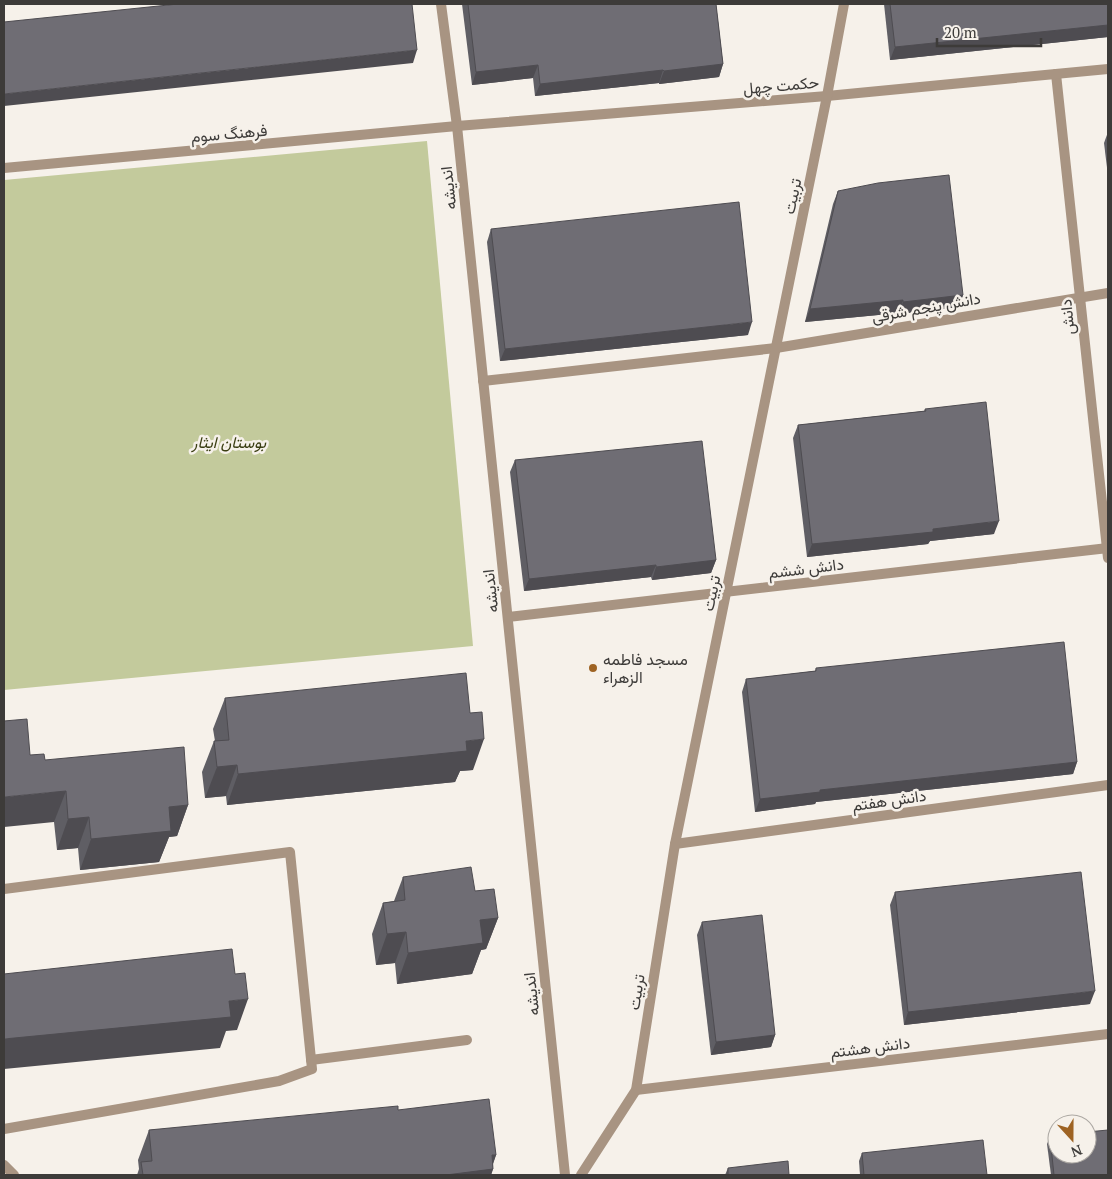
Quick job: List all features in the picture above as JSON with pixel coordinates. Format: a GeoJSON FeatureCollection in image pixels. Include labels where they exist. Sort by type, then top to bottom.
{"type":"FeatureCollection","features":[{"type":"Feature","properties":{"kind":"street","name":"اندیشه"},"geometry":{"type":"LineString","coordinates":[[441,4],[457,126],[565,1175]]}},
{"type":"Feature","properties":{"kind":"street","name":"تربیت"},"geometry":{"type":"LineString","coordinates":[[581,1175],[636,1090],[675,844],[828,96],[844,4]]}},
{"type":"Feature","properties":{"kind":"street","name":"حکمت چهل"},"geometry":{"type":"LineString","coordinates":[[457,126],[828,96],[1108,69]]}},
{"type":"Feature","properties":{"kind":"street","name":"دانش"},"geometry":{"type":"LineString","coordinates":[[1056,74],[1108,551]]}},
{"type":"Feature","properties":{"kind":"street","name":"فرهنگ سوم"},"geometry":{"type":"LineString","coordinates":[[4,168],[457,126]]}},
{"type":"Feature","properties":{"kind":"street","name":"دانش پنجم شرقی"},"geometry":{"type":"LineString","coordinates":[[483,381],[776,348],[1108,293]]}},
{"type":"Feature","properties":{"kind":"street","name":"دانش ششم"},"geometry":{"type":"LineString","coordinates":[[508,617],[1108,551]]}},
{"type":"Feature","properties":{"kind":"street","name":"دانش هفتم"},"geometry":{"type":"LineString","coordinates":[[675,844],[1108,785]]}},
{"type":"Feature","properties":{"kind":"street"},"geometry":{"type":"LineString","coordinates":[[4,889],[290,852],[312,1069],[279,1081],[4,1129]]}},
{"type":"Feature","properties":{"kind":"street","name":"دانش هشتم"},"geometry":{"type":"LineString","coordinates":[[636,1090],[1108,1034]]}},
{"type":"Feature","properties":{"kind":"street"},"geometry":{"type":"LineString","coordinates":[[311,1060],[467,1040]]}},
{"type":"Feature","properties":{"kind":"street"},"geometry":{"type":"LineString","coordinates":[[4,1165],[14,1175]]}},
{"type":"Feature","properties":{"kind":"green space","name":"بوستان ایثار"},"geometry":{"type":"Polygon","coordinates":[[[427,141],[473,646],[4,690],[4,180],[427,141]]]}},
{"type":"Feature","properties":{"kind":"building"},"geometry":{"type":"Polygon","coordinates":[[[178,4],[412,4],[417,50],[4,94],[4,22],[178,4]]]}},
{"type":"Feature","properties":{"kind":"building"},"geometry":{"type":"Polygon","coordinates":[[[468,4],[716,4],[723,64],[540,84],[538,65],[476,72],[468,4]]]}},
{"type":"Feature","properties":{"kind":"building"},"geometry":{"type":"Polygon","coordinates":[[[890,4],[1108,4],[1108,25],[895,47],[890,4]]]}},
{"type":"Feature","properties":{"kind":"building"},"geometry":{"type":"Polygon","coordinates":[[[949,175],[963,295],[903,302],[903,300],[810,309],[838,191],[878,183],[949,175]]]}},
{"type":"Feature","properties":{"kind":"building"},"geometry":{"type":"Polygon","coordinates":[[[739,202],[752,322],[505,349],[491,229],[739,202]]]}},
{"type":"Feature","properties":{"kind":"building"},"geometry":{"type":"Polygon","coordinates":[[[986,402],[999,521],[933,529],[933,532],[812,544],[798,425],[926,411],[925,409],[986,402]]]}},
{"type":"Feature","properties":{"kind":"building"},"geometry":{"type":"Polygon","coordinates":[[[702,441],[716,560],[529,579],[515,460],[702,441]]]}},
{"type":"Feature","properties":{"kind":"building"},"geometry":{"type":"Polygon","coordinates":[[[1064,642],[1077,762],[820,790],[820,792],[760,799],[746,679],[816,671],[816,668],[1064,642]]]}},
{"type":"Feature","properties":{"kind":"building"},"geometry":{"type":"Polygon","coordinates":[[[466,673],[470,713],[482,712],[484,739],[466,741],[467,751],[238,774],[237,765],[217,767],[214,741],[229,740],[225,698],[466,673]]]}},
{"type":"Feature","properties":{"kind":"building"},"geometry":{"type":"Polygon","coordinates":[[[27,719],[30,755],[44,754],[45,760],[184,747],[188,805],[169,807],[171,831],[91,839],[89,817],[68,819],[66,791],[4,797],[4,721],[27,719]]]}},
{"type":"Feature","properties":{"kind":"building"},"geometry":{"type":"Polygon","coordinates":[[[471,867],[475,891],[494,889],[498,918],[480,920],[483,943],[408,953],[406,932],[387,934],[383,903],[405,900],[403,877],[471,867]]]}},
{"type":"Feature","properties":{"kind":"building"},"geometry":{"type":"Polygon","coordinates":[[[1081,872],[1095,991],[908,1012],[895,892],[1081,872]]]}},
{"type":"Feature","properties":{"kind":"building"},"geometry":{"type":"Polygon","coordinates":[[[762,915],[775,1035],[716,1042],[702,922],[762,915]]]}},
{"type":"Feature","properties":{"kind":"building"},"geometry":{"type":"Polygon","coordinates":[[[232,949],[235,974],[245,973],[248,999],[229,1001],[231,1017],[4,1039],[4,974],[232,949]]]}},
{"type":"Feature","properties":{"kind":"building"},"geometry":{"type":"Polygon","coordinates":[[[489,1099],[496,1155],[492,1155],[493,1169],[446,1175],[143,1175],[141,1162],[152,1161],[149,1130],[398,1106],[398,1110],[489,1099]]]}},
{"type":"Feature","properties":{"kind":"building"},"geometry":{"type":"Polygon","coordinates":[[[1108,1130],[1108,1175],[1054,1175],[1053,1164],[1097,1164],[1097,1131],[1108,1130]]]}},
{"type":"Feature","properties":{"kind":"building"},"geometry":{"type":"Polygon","coordinates":[[[983,1140],[987,1175],[864,1175],[862,1153],[983,1140]]]}},
{"type":"Feature","properties":{"kind":"building"},"geometry":{"type":"Polygon","coordinates":[[[788,1161],[789,1175],[728,1175],[728,1168],[788,1161]]]}},
{"type":"Feature","properties":{"kind":"place","name":"مسجد فاطمه الزهراء"},"geometry":{"type":"Point","coordinates":[593,668]}}]}
